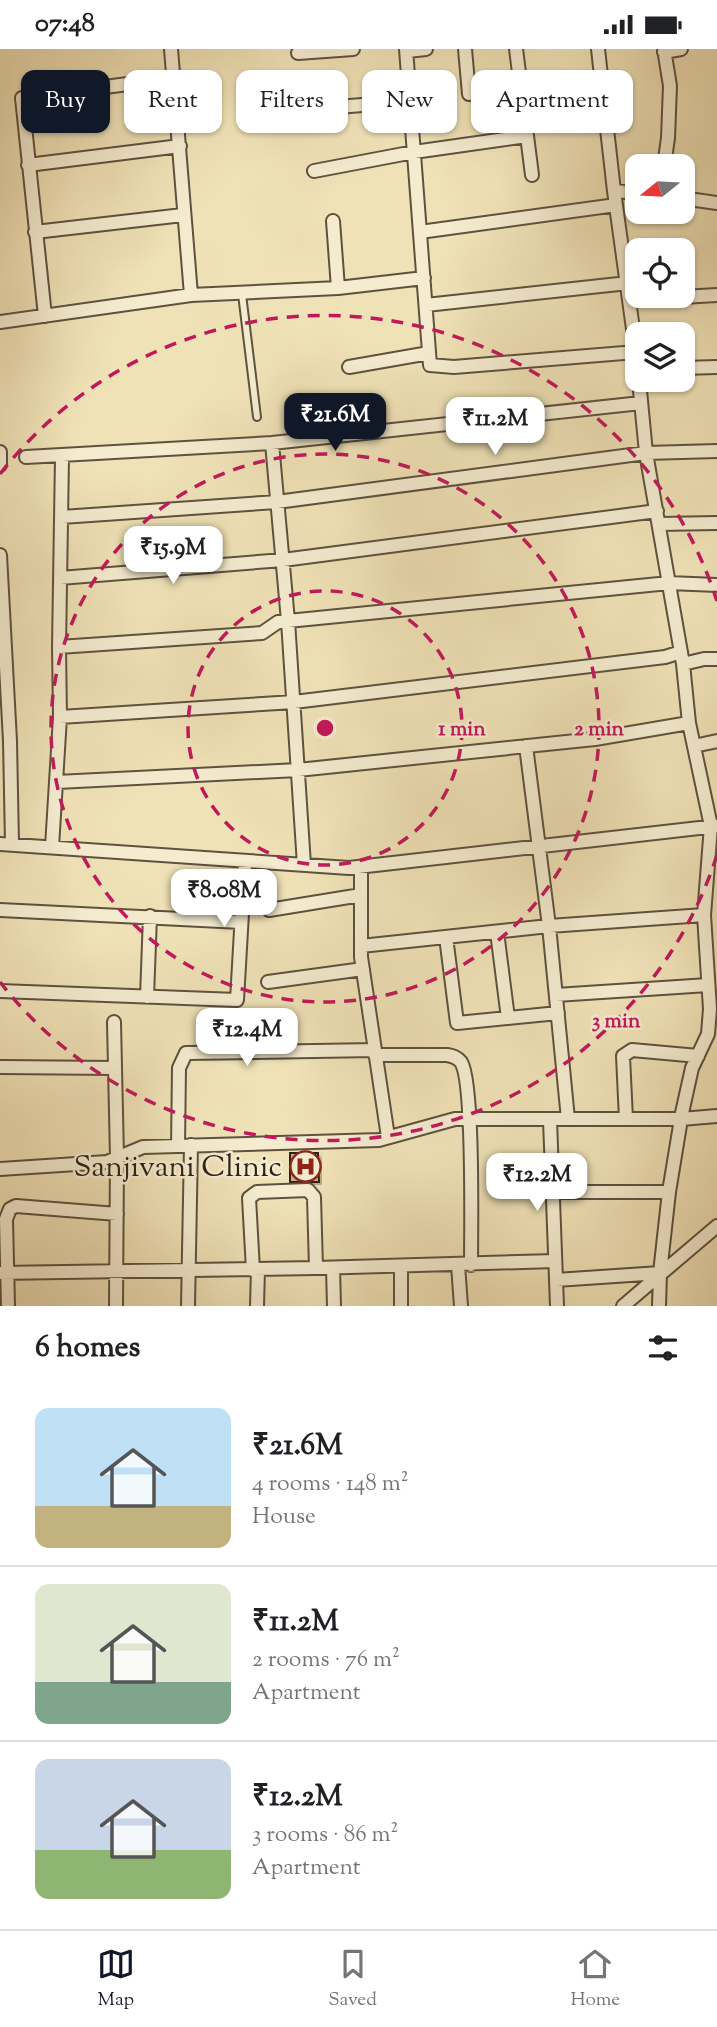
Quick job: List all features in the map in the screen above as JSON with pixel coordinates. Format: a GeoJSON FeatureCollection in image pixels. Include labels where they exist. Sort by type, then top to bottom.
{"type":"FeatureCollection","features":[{"type":"Feature","properties":{"kind":"street"},"geometry":{"type":"LineString","coordinates":[[170,49],[172,70]]}},
{"type":"Feature","properties":{"kind":"street"},"geometry":{"type":"LineString","coordinates":[[298,53],[353,49]]}},
{"type":"Feature","properties":{"kind":"street"},"geometry":{"type":"LineString","coordinates":[[408,70],[407,50],[426,49]]}},
{"type":"Feature","properties":{"kind":"street"},"geometry":{"type":"LineString","coordinates":[[465,49],[469,94]]}},
{"type":"Feature","properties":{"kind":"street"},"geometry":{"type":"LineString","coordinates":[[516,49],[532,175]]}},
{"type":"Feature","properties":{"kind":"street"},"geometry":{"type":"LineString","coordinates":[[598,49],[625,263]]}},
{"type":"Feature","properties":{"kind":"street"},"geometry":{"type":"LineString","coordinates":[[666,154],[670,86],[664,50],[681,49]]}},
{"type":"Feature","properties":{"kind":"street"},"geometry":{"type":"LineString","coordinates":[[44,316],[22,98],[124,84]]}},
{"type":"Feature","properties":{"kind":"street"},"geometry":{"type":"LineString","coordinates":[[179,133],[191,295]]}},
{"type":"Feature","properties":{"kind":"street"},"geometry":{"type":"LineString","coordinates":[[413,133],[430,365],[453,367],[625,353]]}},
{"type":"Feature","properties":{"kind":"street"},"geometry":{"type":"LineString","coordinates":[[314,171],[414,152],[527,137]]}},
{"type":"Feature","properties":{"kind":"street"},"geometry":{"type":"LineString","coordinates":[[28,165],[180,146]]}},
{"type":"Feature","properties":{"kind":"street"},"geometry":{"type":"LineString","coordinates":[[614,191],[625,192]]}},
{"type":"Feature","properties":{"kind":"street"},"geometry":{"type":"LineString","coordinates":[[695,200],[717,203]]}},
{"type":"Feature","properties":{"kind":"street"},"geometry":{"type":"LineString","coordinates":[[420,232],[616,205]]}},
{"type":"Feature","properties":{"kind":"street"},"geometry":{"type":"LineString","coordinates":[[35,232],[183,215]]}},
{"type":"Feature","properties":{"kind":"street"},"geometry":{"type":"LineString","coordinates":[[333,221],[338,288]]}},
{"type":"Feature","properties":{"kind":"street"},"geometry":{"type":"LineString","coordinates":[[0,318],[44,316],[191,295],[338,288],[424,278]]}},
{"type":"Feature","properties":{"kind":"street"},"geometry":{"type":"LineString","coordinates":[[426,305],[625,282]]}},
{"type":"Feature","properties":{"kind":"street"},"geometry":{"type":"LineString","coordinates":[[695,296],[717,295]]}},
{"type":"Feature","properties":{"kind":"street"},"geometry":{"type":"LineString","coordinates":[[349,367],[429,353]]}},
{"type":"Feature","properties":{"kind":"street"},"geometry":{"type":"LineString","coordinates":[[695,368],[717,367]]}},
{"type":"Feature","properties":{"kind":"street"},"geometry":{"type":"LineString","coordinates":[[640,392],[646,453],[682,658],[689,723],[714,826],[711,896],[704,915],[712,968],[708,985],[713,1035],[692,1068],[681,1119],[669,1192],[659,1306]]}},
{"type":"Feature","properties":{"kind":"street"},"geometry":{"type":"LineString","coordinates":[[26,457],[272,443],[641,403]]}},
{"type":"Feature","properties":{"kind":"street"},"geometry":{"type":"LineString","coordinates":[[272,443],[288,621],[304,865]]}},
{"type":"Feature","properties":{"kind":"street"},"geometry":{"type":"LineString","coordinates":[[62,517],[277,502],[646,453],[717,451]]}},
{"type":"Feature","properties":{"kind":"street"},"geometry":{"type":"LineString","coordinates":[[0,452],[0,465]]}},
{"type":"Feature","properties":{"kind":"street"},"geometry":{"type":"LineString","coordinates":[[52,847],[60,716],[62,457]]}},
{"type":"Feature","properties":{"kind":"street"},"geometry":{"type":"LineString","coordinates":[[60,578],[282,560],[658,517],[717,523]]}},
{"type":"Feature","properties":{"kind":"street"},"geometry":{"type":"LineString","coordinates":[[0,555],[3,683],[10,741],[6,844],[360,867],[714,826]]}},
{"type":"Feature","properties":{"kind":"street"},"geometry":{"type":"LineString","coordinates":[[59,647],[262,633],[278,622],[669,583],[717,585]]}},
{"type":"Feature","properties":{"kind":"street"},"geometry":{"type":"LineString","coordinates":[[60,716],[294,702],[665,657],[717,659]]}},
{"type":"Feature","properties":{"kind":"street"},"geometry":{"type":"LineString","coordinates":[[57,782],[298,770],[595,739],[689,723]]}},
{"type":"Feature","properties":{"kind":"street"},"geometry":{"type":"LineString","coordinates":[[694,746],[717,741]]}},
{"type":"Feature","properties":{"kind":"street"},"geometry":{"type":"LineString","coordinates":[[526,746],[549,926],[568,1119]]}},
{"type":"Feature","properties":{"kind":"street"},"geometry":{"type":"LineString","coordinates":[[0,991],[237,1000],[245,860]]}},
{"type":"Feature","properties":{"kind":"street"},"geometry":{"type":"LineString","coordinates":[[360,867],[363,969],[388,1137]]}},
{"type":"Feature","properties":{"kind":"street"},"geometry":{"type":"LineString","coordinates":[[269,910],[361,895]]}},
{"type":"Feature","properties":{"kind":"street"},"geometry":{"type":"LineString","coordinates":[[0,910],[242,922]]}},
{"type":"Feature","properties":{"kind":"street"},"geometry":{"type":"LineString","coordinates":[[361,946],[549,926],[704,915]]}},
{"type":"Feature","properties":{"kind":"street"},"geometry":{"type":"LineString","coordinates":[[147,997],[150,916]]}},
{"type":"Feature","properties":{"kind":"street"},"geometry":{"type":"LineString","coordinates":[[497,932],[508,1018]]}},
{"type":"Feature","properties":{"kind":"street"},"geometry":{"type":"LineString","coordinates":[[446,937],[457,1023],[558,1013]]}},
{"type":"Feature","properties":{"kind":"street"},"geometry":{"type":"LineString","coordinates":[[268,982],[363,969]]}},
{"type":"Feature","properties":{"kind":"street"},"geometry":{"type":"LineString","coordinates":[[556,995],[708,985]]}},
{"type":"Feature","properties":{"kind":"street"},"geometry":{"type":"LineString","coordinates":[[114,1022],[116,1306]]}},
{"type":"Feature","properties":{"kind":"street"},"geometry":{"type":"LineString","coordinates":[[626,1119],[623,1056],[632,1050],[698,1056]]}},
{"type":"Feature","properties":{"kind":"street"},"geometry":{"type":"LineString","coordinates":[[188,1306],[185,1146],[179,1068],[186,1053],[375,1052],[455,1057],[464,1070],[469,1119],[461,1306]]}},
{"type":"Feature","properties":{"kind":"street"},"geometry":{"type":"LineString","coordinates":[[0,1067],[115,1068]]}},
{"type":"Feature","properties":{"kind":"street"},"geometry":{"type":"LineString","coordinates":[[0,1169],[107,1162],[143,1147],[379,1140],[437,1123],[469,1119],[681,1119],[717,1116]]}},
{"type":"Feature","properties":{"kind":"street"},"geometry":{"type":"LineString","coordinates":[[550,1119],[557,1306]]}},
{"type":"Feature","properties":{"kind":"street"},"geometry":{"type":"LineString","coordinates":[[257,1306],[248,1198],[257,1192],[308,1191],[314,1197],[316,1268]]}},
{"type":"Feature","properties":{"kind":"street"},"geometry":{"type":"LineString","coordinates":[[553,1192],[669,1192]]}},
{"type":"Feature","properties":{"kind":"street"},"geometry":{"type":"LineString","coordinates":[[8,1306],[4,1273],[6,1219],[10,1209],[16,1206],[117,1214]]}},
{"type":"Feature","properties":{"kind":"street"},"geometry":{"type":"LineString","coordinates":[[623,1306],[717,1226]]}},
{"type":"Feature","properties":{"kind":"street"},"geometry":{"type":"LineString","coordinates":[[4,1273],[255,1270],[555,1261]]}},
{"type":"Feature","properties":{"kind":"street"},"geometry":{"type":"LineString","coordinates":[[401,1266],[401,1306]]}},
{"type":"Feature","properties":{"kind":"street"},"geometry":{"type":"LineString","coordinates":[[333,1268],[334,1306]]}},
{"type":"Feature","properties":{"kind":"street"},"geometry":{"type":"LineString","coordinates":[[556,1280],[660,1273]]}},
{"type":"Feature","properties":{"kind":"lane"},"geometry":{"type":"LineString","coordinates":[[243,292],[257,417]]}},
{"type":"Feature","properties":{"kind":"building"},"geometry":{"type":"Polygon","coordinates":[[[290,1153],[318,1153],[319,1182],[290,1182],[290,1153]]]}},
{"type":"Feature","properties":{"kind":"place","name":"Sanjivani Clinic"},"geometry":{"type":"Point","coordinates":[305,1166]}}]}
